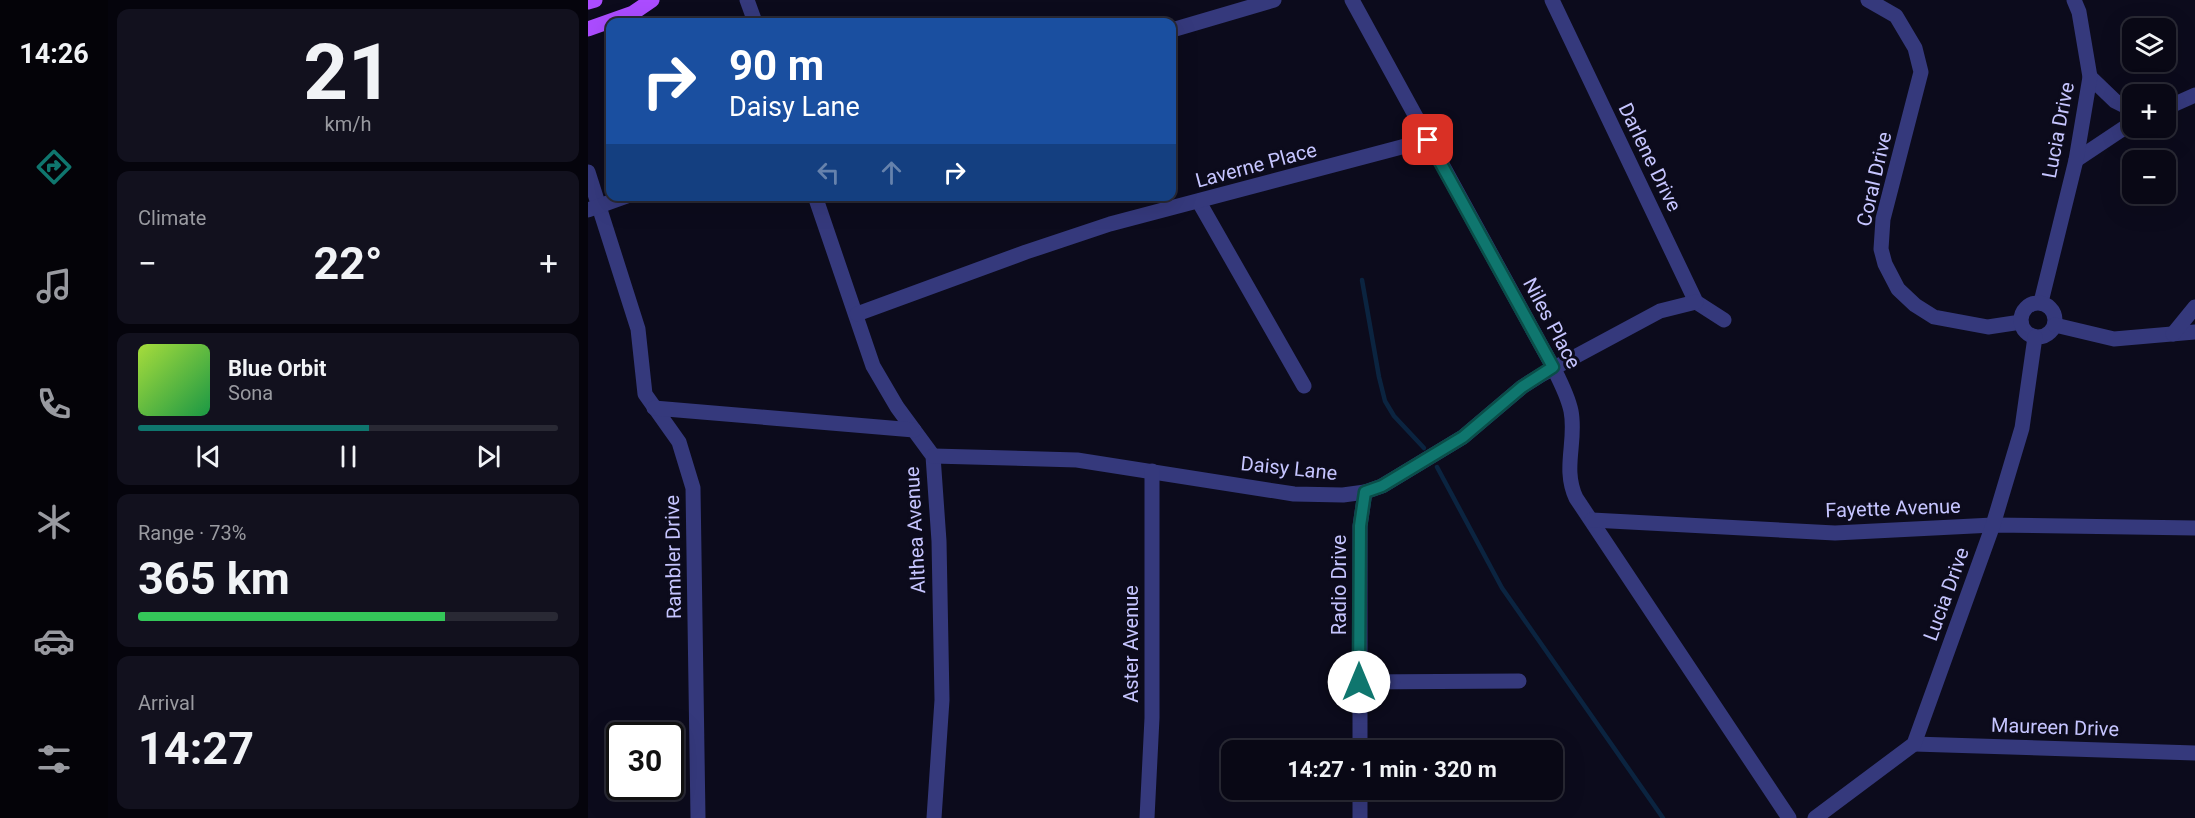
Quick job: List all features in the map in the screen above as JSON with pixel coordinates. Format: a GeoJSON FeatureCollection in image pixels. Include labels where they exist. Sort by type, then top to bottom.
{"type":"FeatureCollection","features":[{"type":"Feature","properties":{"kind":"main road"},"geometry":{"type":"LineString","coordinates":[[588,2],[595,0]]}},
{"type":"Feature","properties":{"kind":"main road"},"geometry":{"type":"LineString","coordinates":[[619,18],[633,13],[652,0]]}},
{"type":"Feature","properties":{"kind":"main road"},"geometry":{"type":"LineString","coordinates":[[588,29],[606,23]]}},
{"type":"Feature","properties":{"kind":"street"},"geometry":{"type":"LineString","coordinates":[[747,0],[753,18]]}},
{"type":"Feature","properties":{"kind":"street"},"geometry":{"type":"LineString","coordinates":[[1176,29],[1274,0]]}},
{"type":"Feature","properties":{"kind":"street","name":"Niles Place"},"geometry":{"type":"LineString","coordinates":[[1352,0],[1553,367],[1571,410],[1570,484],[1576,498],[1788,818]]}},
{"type":"Feature","properties":{"kind":"street","name":"Darlene Drive"},"geometry":{"type":"LineString","coordinates":[[1552,0],[1696,302]]}},
{"type":"Feature","properties":{"kind":"street","name":"Coral Drive"},"geometry":{"type":"LineString","coordinates":[[1868,0],[1896,16],[1915,48],[1922,72],[1883,219],[1881,249],[1885,264],[1898,290],[1915,305],[1934,317],[1988,327],[2021,322]]}},
{"type":"Feature","properties":{"kind":"street","name":"Lucia Drive"},"geometry":{"type":"LineString","coordinates":[[2041,302],[2076,160],[2090,77],[2079,12],[2074,0]]}},
{"type":"Feature","properties":{"kind":"street"},"geometry":{"type":"LineString","coordinates":[[2090,77],[2122,105]]}},
{"type":"Feature","properties":{"kind":"street"},"geometry":{"type":"LineString","coordinates":[[2176,104],[2195,95]]}},
{"type":"Feature","properties":{"kind":"street"},"geometry":{"type":"LineString","coordinates":[[2076,160],[2122,129]]}},
{"type":"Feature","properties":{"kind":"street","name":"Laverne Place"},"geometry":{"type":"LineString","coordinates":[[856,314],[1110,224],[1428,140]]}},
{"type":"Feature","properties":{"kind":"street","name":"Rambler Drive"},"geometry":{"type":"LineString","coordinates":[[588,172],[594,208],[638,329],[645,394],[679,442],[693,488],[698,818]]}},
{"type":"Feature","properties":{"kind":"street"},"geometry":{"type":"LineString","coordinates":[[594,208],[613,201]]}},
{"type":"Feature","properties":{"kind":"street","name":"Althea Avenue"},"geometry":{"type":"LineString","coordinates":[[817,201],[873,366],[897,407],[933,456],[939,541],[942,700],[934,818]]}},
{"type":"Feature","properties":{"kind":"street"},"geometry":{"type":"LineString","coordinates":[[1199,202],[1304,386]]}},
{"type":"Feature","properties":{"kind":"street"},"geometry":{"type":"LineString","coordinates":[[1696,302],[1724,320]]}},
{"type":"Feature","properties":{"kind":"street","name":"Daisy Lane"},"geometry":{"type":"LineString","coordinates":[[933,456],[1077,460],[1294,494],[1342,495],[1365,492],[1382,486],[1463,437],[1522,387],[1553,367],[1660,311],[1696,302]]}},
{"type":"Feature","properties":{"kind":"street"},"geometry":{"type":"LineString","coordinates":[[2041,302],[2055,313],[2055,325],[2048,334],[2035,337],[2028,334],[2021,322],[2024,309],[2041,302]]}},
{"type":"Feature","properties":{"kind":"street"},"geometry":{"type":"LineString","coordinates":[[2173,334],[2195,307]]}},
{"type":"Feature","properties":{"kind":"street"},"geometry":{"type":"LineString","coordinates":[[2055,325],[2114,339],[2195,332]]}},
{"type":"Feature","properties":{"kind":"street","name":"Lucia Drive"},"geometry":{"type":"LineString","coordinates":[[1914,744],[1993,525],[2022,428],[2035,337]]}},
{"type":"Feature","properties":{"kind":"street"},"geometry":{"type":"LineString","coordinates":[[654,408],[914,430]]}},
{"type":"Feature","properties":{"kind":"street","name":"Aster Avenue"},"geometry":{"type":"LineString","coordinates":[[1147,818],[1152,718],[1152,471]]}},
{"type":"Feature","properties":{"kind":"street","name":"Radio Drive"},"geometry":{"type":"LineString","coordinates":[[1360,740],[1360,526],[1365,492]]}},
{"type":"Feature","properties":{"kind":"street","name":"Fayette Avenue"},"geometry":{"type":"LineString","coordinates":[[1592,520],[1835,533],[1993,525],[2195,528]]}},
{"type":"Feature","properties":{"kind":"street"},"geometry":{"type":"LineString","coordinates":[[1359,682],[1519,681]]}},
{"type":"Feature","properties":{"kind":"street"},"geometry":{"type":"LineString","coordinates":[[1815,818],[1914,744]]}},
{"type":"Feature","properties":{"kind":"street","name":"Maureen Drive"},"geometry":{"type":"LineString","coordinates":[[1914,744],[2195,753]]}},
{"type":"Feature","properties":{"kind":"street"},"geometry":{"type":"LineString","coordinates":[[1360,800],[1360,818]]}},
{"type":"Feature","properties":{"kind":"waterway"},"geometry":{"type":"LineString","coordinates":[[1362,280],[1385,401],[1394,416],[1424,448]]}},
{"type":"Feature","properties":{"kind":"waterway"},"geometry":{"type":"LineString","coordinates":[[1437,467],[1502,588],[1663,818]]}},
{"type":"Feature","properties":{"kind":"route"},"geometry":{"type":"LineString","coordinates":[[1359,682],[1360,526],[1365,492],[1382,486],[1463,437],[1522,387],[1553,367],[1428,140]]}}]}
